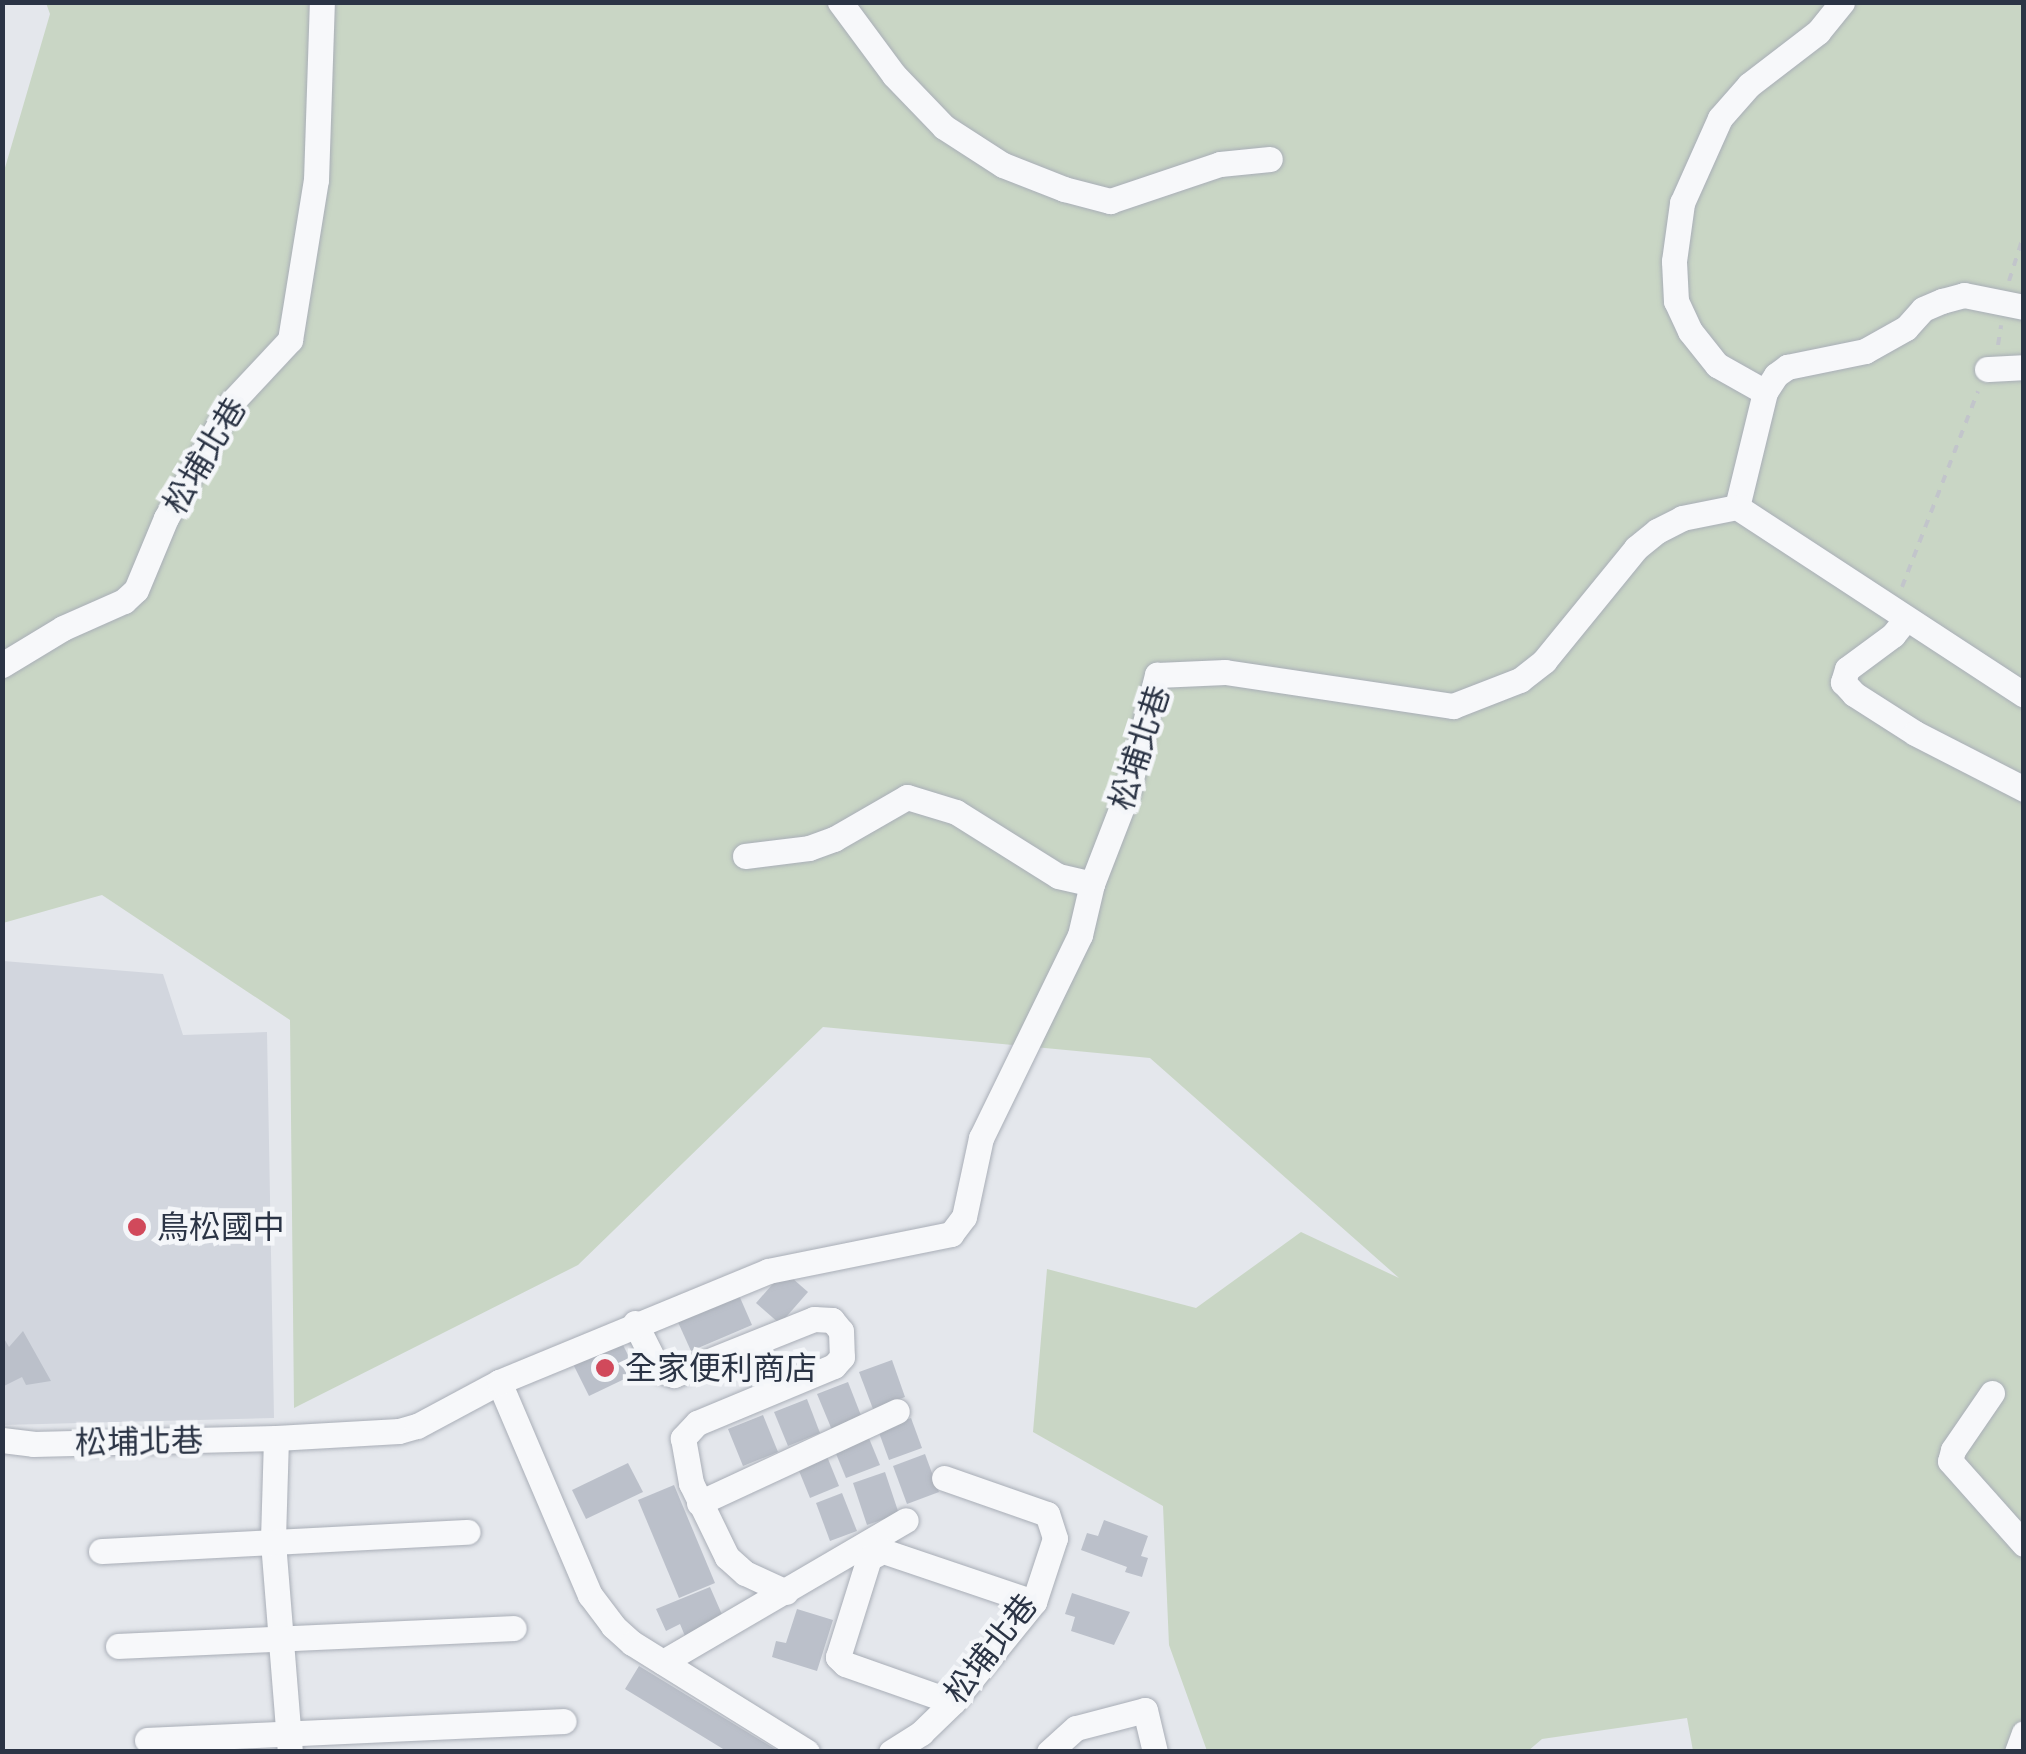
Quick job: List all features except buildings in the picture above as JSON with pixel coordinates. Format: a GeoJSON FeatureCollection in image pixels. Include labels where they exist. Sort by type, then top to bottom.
{"type":"FeatureCollection","features":[{"type":"Feature","properties":{"kind":"street","name":"松埔北巷"},"geometry":{"type":"LineString","coordinates":[[2,665],[63,628],[124,601],[136,590],[166,518],[232,402],[290,340],[316,180],[322,2]]}},
{"type":"Feature","properties":{"kind":"street"},"geometry":{"type":"LineString","coordinates":[[840,2],[894,75],[944,128],[1004,165],[1064,189],[1110,201],[1220,164],[1270,159]]}},
{"type":"Feature","properties":{"kind":"street"},"geometry":{"type":"LineString","coordinates":[[1765,392],[1717,365],[1690,331],[1676,300],[1674,260],[1682,203],[1720,118],[1749,85],[1818,32],[1842,2]]}},
{"type":"Feature","properties":{"kind":"street"},"geometry":{"type":"LineString","coordinates":[[2013,305],[1964,296],[1942,301],[1923,309],[1906,328],[1865,351],[1787,368],[1765,392],[1737,507],[2024,696]]}},
{"type":"Feature","properties":{"kind":"street"},"geometry":{"type":"LineString","coordinates":[[1986,369],[2024,367]]}},
{"type":"Feature","properties":{"kind":"street","name":"松埔北巷"},"geometry":{"type":"LineString","coordinates":[[2,1440],[33,1444],[276,1438],[417,1426],[499,1382],[768,1271],[952,1234],[960,1227],[980,1138],[1080,935],[1092,884],[1128,791],[1157,675],[1225,672],[1453,706],[1520,680],[1544,661],[1636,548],[1657,531],[1682,518],[1737,507]]}},
{"type":"Feature","properties":{"kind":"street"},"geometry":{"type":"LineString","coordinates":[[1899,615],[1894,636],[1846,669],[1842,682],[1915,733],[2024,789]]}},
{"type":"Feature","properties":{"kind":"street"},"geometry":{"type":"LineString","coordinates":[[745,856],[822,844],[908,797],[928,800],[956,812],[1058,876],[1092,884]]}},
{"type":"Feature","properties":{"kind":"street"},"geometry":{"type":"LineString","coordinates":[[635,1323],[658,1369],[674,1375],[814,1318],[832,1320],[841,1331],[842,1357],[834,1366],[697,1423],[684,1438],[682,1451],[699,1503],[736,1567],[786,1592]]}},
{"type":"Feature","properties":{"kind":"street"},"geometry":{"type":"LineString","coordinates":[[499,1382],[590,1596],[613,1626],[807,1752]]}},
{"type":"Feature","properties":{"kind":"street"},"geometry":{"type":"LineString","coordinates":[[1992,1393],[1953,1450],[1950,1461],[2024,1544]]}},
{"type":"Feature","properties":{"kind":"street"},"geometry":{"type":"LineString","coordinates":[[699,1503],[897,1411]]}},
{"type":"Feature","properties":{"kind":"street"},"geometry":{"type":"LineString","coordinates":[[276,1438],[273,1542],[289,1743]]}},
{"type":"Feature","properties":{"kind":"street","name":"松埔北巷"},"geometry":{"type":"LineString","coordinates":[[890,1752],[921,1733],[953,1702],[1034,1602],[1056,1538],[1046,1514],[944,1478]]}},
{"type":"Feature","properties":{"kind":"street"},"geometry":{"type":"LineString","coordinates":[[664,1662],[906,1520]]}},
{"type":"Feature","properties":{"kind":"street"},"geometry":{"type":"LineString","coordinates":[[101,1550],[468,1532]]}},
{"type":"Feature","properties":{"kind":"street"},"geometry":{"type":"LineString","coordinates":[[953,1702],[846,1664],[838,1657],[869,1558],[883,1551],[1034,1602]]}},
{"type":"Feature","properties":{"kind":"street"},"geometry":{"type":"LineString","coordinates":[[118,1646],[514,1628]]}},
{"type":"Feature","properties":{"kind":"street"},"geometry":{"type":"LineString","coordinates":[[1049,1752],[1076,1728],[1145,1710],[1155,1752]]}},
{"type":"Feature","properties":{"kind":"street"},"geometry":{"type":"LineString","coordinates":[[147,1740],[289,1743],[564,1721]]}},
{"type":"Feature","properties":{"kind":"street"},"geometry":{"type":"LineString","coordinates":[[2017,1752],[2024,1734]]}},
{"type":"Feature","properties":{"kind":"path"},"geometry":{"type":"LineString","coordinates":[[1899,615],[1986,369],[2013,305],[2015,258],[2024,234]]}},
{"type":"Feature","properties":{"kind":"path"},"geometry":{"type":"LineString","coordinates":[[2015,258],[2024,254]]}},
{"type":"Feature","properties":{"kind":"shaded area","name":"鳥松國中"},"geometry":{"type":"Polygon","coordinates":[[[3,961],[163,974],[183,1035],[267,1032],[274,1418],[3,1425],[3,961]]]}},
{"type":"Feature","properties":{"kind":"green space"},"geometry":{"type":"Polygon","coordinates":[[[46,3],[2023,3],[2023,1751],[1693,1751],[1687,1718],[1542,1739],[1528,1751],[1207,1751],[1169,1645],[1163,1506],[1033,1432],[1047,1269],[1196,1308],[1301,1232],[1399,1278],[1150,1058],[823,1027],[578,1265],[294,1408],[290,1020],[102,895],[3,923],[2,178],[50,14],[46,3]]]}},
{"type":"Feature","properties":{"kind":"place","name":"鳥松國中"},"geometry":{"type":"Point","coordinates":[137,1227]}},
{"type":"Feature","properties":{"kind":"place","name":"全家便利商店"},"geometry":{"type":"Point","coordinates":[605,1368]}}]}
